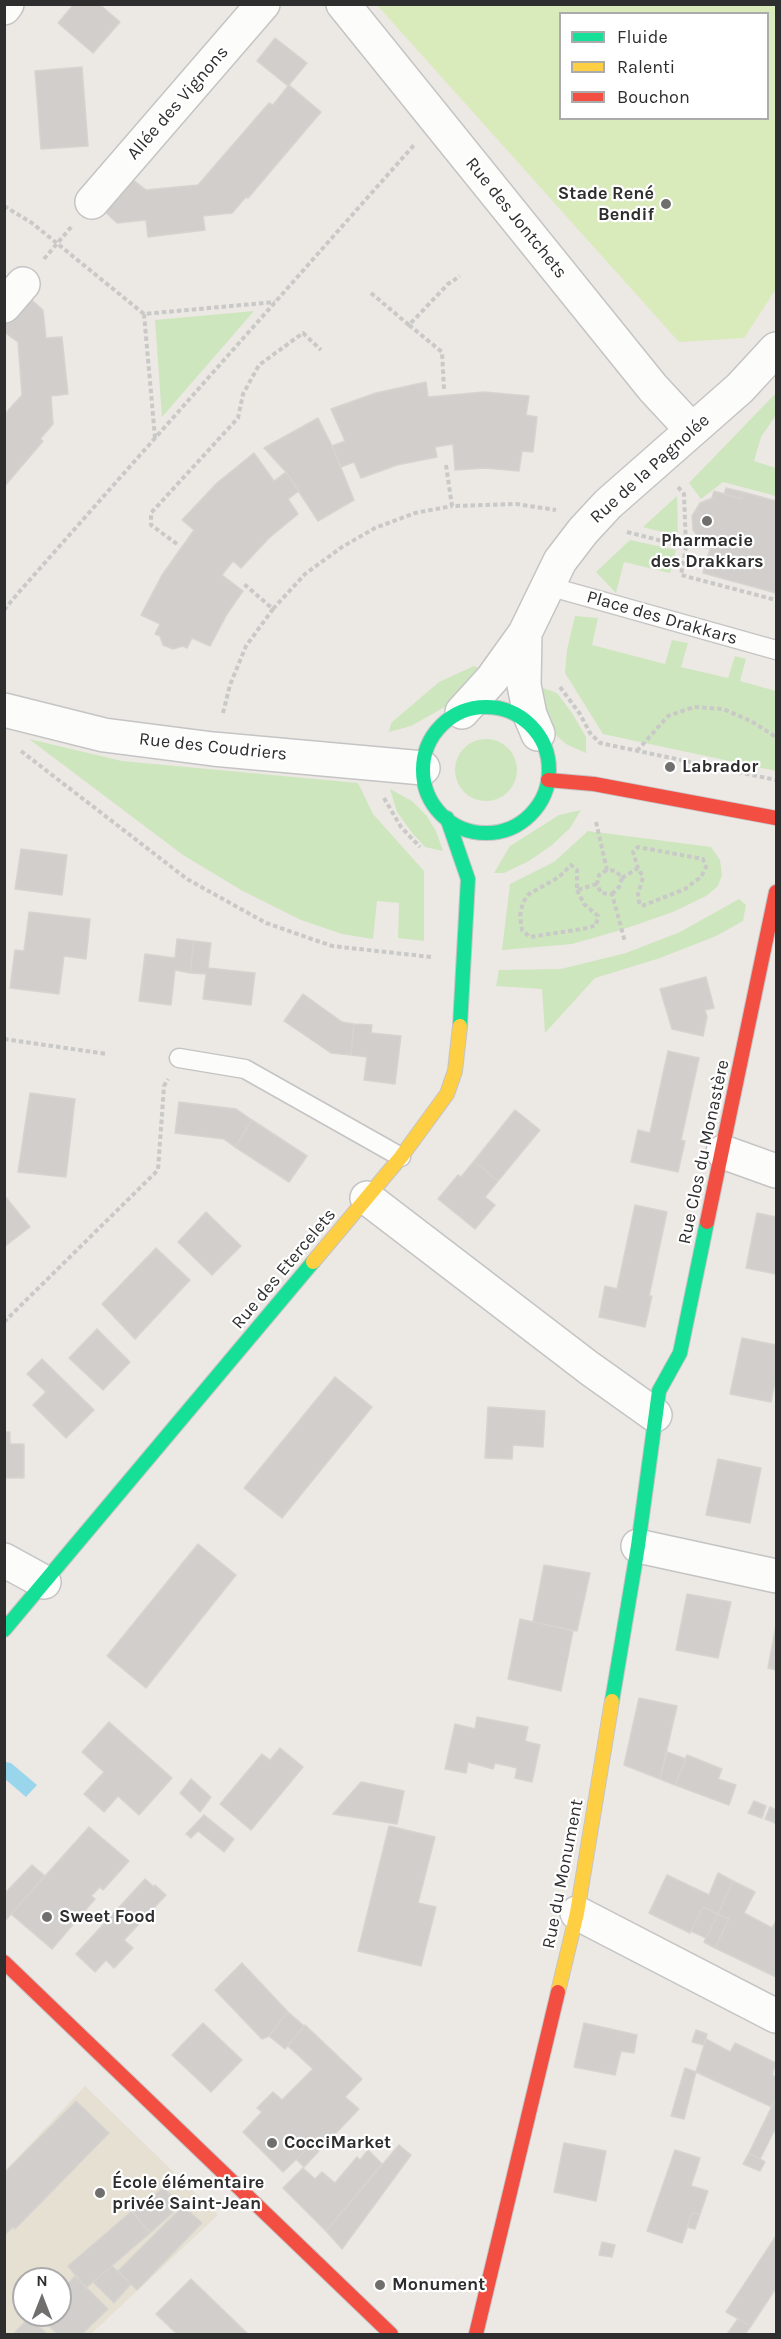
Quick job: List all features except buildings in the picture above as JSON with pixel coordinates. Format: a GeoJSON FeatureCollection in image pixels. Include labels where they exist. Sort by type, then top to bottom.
{"type":"FeatureCollection","features":[{"type":"Feature","properties":{"kind":"street"},"geometry":{"type":"LineString","coordinates":[[4,8],[8,4]]}},
{"type":"Feature","properties":{"kind":"street","name":"Allée des Vignons"},"geometry":{"type":"LineString","coordinates":[[92,202],[263,4]]}},
{"type":"Feature","properties":{"kind":"street","name":"Rue des Jontchets"},"geometry":{"type":"LineString","coordinates":[[343,4],[653,388],[692,430]]}},
{"type":"Feature","properties":{"kind":"street","name":"Rue de la Pagnolée"},"geometry":{"type":"LineString","coordinates":[[462,712],[492,680],[525,633],[560,561],[583,531],[608,504],[740,388],[777,350]]}},
{"type":"Feature","properties":{"kind":"street"},"geometry":{"type":"LineString","coordinates":[[525,633],[524,685],[530,715],[545,747],[549,763],[544,796],[536,809],[516,825],[487,832],[471,831],[459,827],[432,802],[427,791],[423,768],[428,746],[436,732],[449,720],[462,712],[481,707],[501,709],[514,713],[538,734]]}},
{"type":"Feature","properties":{"kind":"street","name":"Rue des Coudriers"},"geometry":{"type":"LineString","coordinates":[[4,711],[104,735],[213,749],[423,768]]}},
{"type":"Feature","properties":{"kind":"street"},"geometry":{"type":"LineString","coordinates":[[548,780],[594,784],[777,818]]}},
{"type":"Feature","properties":{"kind":"street","name":"Rue des Etercelets"},"geometry":{"type":"LineString","coordinates":[[4,1630],[401,1157],[447,1094],[455,1071],[459,1048],[468,879],[447,818]]}},
{"type":"Feature","properties":{"kind":"street"},"geometry":{"type":"LineString","coordinates":[[494,846],[506,829]]}},
{"type":"Feature","properties":{"kind":"street"},"geometry":{"type":"LineString","coordinates":[[468,879],[481,862]]}},
{"type":"Feature","properties":{"kind":"street","name":"Rue Clos du Monastère"},"geometry":{"type":"LineString","coordinates":[[655,1415],[659,1391],[680,1353],[777,891]]}},
{"type":"Feature","properties":{"kind":"street"},"geometry":{"type":"LineString","coordinates":[[723,1152],[777,1171]]}},
{"type":"Feature","properties":{"kind":"street"},"geometry":{"type":"LineString","coordinates":[[367,1198],[589,1368],[655,1415]]}},
{"type":"Feature","properties":{"kind":"street","name":"Rue du Monument"},"geometry":{"type":"LineString","coordinates":[[476,2334],[577,1913],[638,1546],[655,1415]]}},
{"type":"Feature","properties":{"kind":"street"},"geometry":{"type":"LineString","coordinates":[[638,1546],[777,1576]]}},
{"type":"Feature","properties":{"kind":"street"},"geometry":{"type":"LineString","coordinates":[[4,1560],[44,1582]]}},
{"type":"Feature","properties":{"kind":"street"},"geometry":{"type":"LineString","coordinates":[[577,1913],[777,2016]]}},
{"type":"Feature","properties":{"kind":"street"},"geometry":{"type":"LineString","coordinates":[[4,1962],[391,2334]]}},
{"type":"Feature","properties":{"kind":"lane","name":"Place des Drakkars"},"geometry":{"type":"LineString","coordinates":[[548,586],[777,650]]}},
{"type":"Feature","properties":{"kind":"lane"},"geometry":{"type":"LineString","coordinates":[[179,1058],[245,1070],[401,1157]]}},
{"type":"Feature","properties":{"kind":"path"},"geometry":{"type":"LineString","coordinates":[[4,610],[414,145]]}},
{"type":"Feature","properties":{"kind":"path"},"geometry":{"type":"LineString","coordinates":[[14,295],[92,202]]}},
{"type":"Feature","properties":{"kind":"path"},"geometry":{"type":"LineString","coordinates":[[4,206],[32,224],[144,314],[275,302]]}},
{"type":"Feature","properties":{"kind":"path"},"geometry":{"type":"LineString","coordinates":[[409,325],[448,284],[460,276]]}},
{"type":"Feature","properties":{"kind":"path"},"geometry":{"type":"LineString","coordinates":[[371,293],[442,352],[444,388]]}},
{"type":"Feature","properties":{"kind":"path"},"geometry":{"type":"LineString","coordinates":[[144,314],[155,438]]}},
{"type":"Feature","properties":{"kind":"path"},"geometry":{"type":"LineString","coordinates":[[177,544],[151,525],[151,513],[238,418],[243,394],[259,365],[303,333],[321,350]]}},
{"type":"Feature","properties":{"kind":"path"},"geometry":{"type":"LineString","coordinates":[[446,465],[452,506]]}},
{"type":"Feature","properties":{"kind":"path"},"geometry":{"type":"LineString","coordinates":[[672,479],[684,494],[686,547],[681,575],[777,600]]}},
{"type":"Feature","properties":{"kind":"path"},"geometry":{"type":"LineString","coordinates":[[223,713],[230,685],[246,646],[273,609],[305,574],[350,543],[375,528],[415,513],[452,506],[516,504],[557,510]]}},
{"type":"Feature","properties":{"kind":"path"},"geometry":{"type":"LineString","coordinates":[[623,531],[686,547]]}},
{"type":"Feature","properties":{"kind":"path"},"geometry":{"type":"LineString","coordinates":[[244,584],[273,609]]}},
{"type":"Feature","properties":{"kind":"path"},"geometry":{"type":"LineString","coordinates":[[556,685],[561,688],[580,714],[590,733],[600,743],[777,780]]}},
{"type":"Feature","properties":{"kind":"path"},"geometry":{"type":"LineString","coordinates":[[637,751],[668,716],[694,707],[723,709],[751,721],[777,737]]}},
{"type":"Feature","properties":{"kind":"path"},"geometry":{"type":"LineString","coordinates":[[14,747],[187,879],[266,923],[332,946],[431,958]]}},
{"type":"Feature","properties":{"kind":"path"},"geometry":{"type":"LineString","coordinates":[[381,793],[401,827],[425,852]]}},
{"type":"Feature","properties":{"kind":"path"},"geometry":{"type":"LineString","coordinates":[[596,822],[607,870]]}},
{"type":"Feature","properties":{"kind":"path"},"geometry":{"type":"LineString","coordinates":[[638,847],[703,859],[706,867],[701,877],[685,889],[642,906],[638,894],[643,877],[638,868],[633,852],[638,847]]}},
{"type":"Feature","properties":{"kind":"path"},"geometry":{"type":"LineString","coordinates":[[571,865],[578,870],[577,890],[584,904],[598,916],[596,925],[530,937],[522,930],[520,916],[523,902],[529,894],[560,877],[571,865]]}},
{"type":"Feature","properties":{"kind":"path"},"geometry":{"type":"LineString","coordinates":[[612,894],[619,887],[622,878],[638,868]]}},
{"type":"Feature","properties":{"kind":"path"},"geometry":{"type":"LineString","coordinates":[[612,894],[601,893],[597,884],[599,875],[607,870],[616,871],[622,878]]}},
{"type":"Feature","properties":{"kind":"path"},"geometry":{"type":"LineString","coordinates":[[577,890],[597,884]]}},
{"type":"Feature","properties":{"kind":"path"},"geometry":{"type":"LineString","coordinates":[[612,894],[625,942]]}},
{"type":"Feature","properties":{"kind":"path"},"geometry":{"type":"LineString","coordinates":[[4,1039],[107,1054]]}},
{"type":"Feature","properties":{"kind":"path"},"geometry":{"type":"LineString","coordinates":[[4,1322],[158,1170],[164,1086],[179,1058]]}},
{"type":"Feature","properties":{"kind":"shaded area","name":"École élémentaire privée Saint-Jean"},"geometry":{"type":"Polygon","coordinates":[[[85,2086],[218,2215],[91,2334],[5,2334],[4,2172],[85,2086]]]}},
{"type":"Feature","properties":{"kind":"green space","name":"Stade René Bendif"},"geometry":{"type":"Polygon","coordinates":[[[377,5],[776,5],[776,289],[744,338],[679,342],[377,5]]]}},
{"type":"Feature","properties":{"kind":"green space"},"geometry":{"type":"Polygon","coordinates":[[[254,311],[162,417],[155,320],[254,311]]]}},
{"type":"Feature","properties":{"kind":"green space"},"geometry":{"type":"Polygon","coordinates":[[[776,393],[776,415],[761,437],[754,461],[776,468],[776,496],[723,482],[701,499],[689,483],[776,393]]]}},
{"type":"Feature","properties":{"kind":"green space"},"geometry":{"type":"Polygon","coordinates":[[[677,496],[678,536],[643,527],[677,496]]]}},
{"type":"Feature","properties":{"kind":"green space"},"geometry":{"type":"Polygon","coordinates":[[[630,540],[676,550],[670,573],[624,562],[616,593],[596,572],[630,540]]]}},
{"type":"Feature","properties":{"kind":"green space"},"geometry":{"type":"Polygon","coordinates":[[[575,616],[598,618],[592,645],[665,664],[672,640],[688,643],[681,667],[728,678],[735,656],[746,659],[740,681],[776,691],[776,771],[603,734],[565,673],[567,650],[575,616]]]}},
{"type":"Feature","properties":{"kind":"green space"},"geometry":{"type":"Polygon","coordinates":[[[474,666],[485,671],[466,695],[411,726],[389,732],[391,723],[439,682],[474,666]]]}},
{"type":"Feature","properties":{"kind":"green space"},"geometry":{"type":"Polygon","coordinates":[[[540,687],[557,693],[572,713],[586,737],[586,753],[566,744],[551,731],[542,709],[540,687]]]}},
{"type":"Feature","properties":{"kind":"green space"},"geometry":{"type":"Polygon","coordinates":[[[29,739],[122,761],[358,783],[373,814],[424,871],[424,941],[398,938],[399,903],[377,901],[373,939],[342,934],[301,920],[241,890],[183,855],[29,739]]]}},
{"type":"Feature","properties":{"kind":"green space"},"geometry":{"type":"Polygon","coordinates":[[[486,739],[503,744],[508,748],[512,753],[517,770],[512,787],[508,792],[503,796],[486,801],[469,796],[464,792],[460,787],[455,770],[460,753],[464,748],[469,744],[486,739]]]}},
{"type":"Feature","properties":{"kind":"green space"},"geometry":{"type":"Polygon","coordinates":[[[390,789],[412,801],[426,815],[436,831],[443,851],[425,847],[413,834],[397,812],[390,789]]]}},
{"type":"Feature","properties":{"kind":"green space"},"geometry":{"type":"Polygon","coordinates":[[[581,810],[570,828],[552,845],[529,861],[504,873],[494,873],[510,846],[559,815],[581,810]]]}},
{"type":"Feature","properties":{"kind":"green space"},"geometry":{"type":"Polygon","coordinates":[[[588,831],[711,847],[720,860],[722,875],[718,886],[706,896],[673,912],[621,930],[572,944],[502,950],[510,884],[554,862],[588,831]]]}},
{"type":"Feature","properties":{"kind":"green space"},"geometry":{"type":"Polygon","coordinates":[[[739,899],[746,905],[743,921],[716,936],[660,958],[595,978],[545,1033],[542,989],[496,986],[499,970],[561,969],[626,953],[680,932],[739,899]]]}},
{"type":"Feature","properties":{"kind":"water"},"geometry":{"type":"Polygon","coordinates":[[[5,1762],[11,1763],[37,1785],[26,1797],[5,1779],[5,1762]]]}},
{"type":"Feature","properties":{"kind":"traffic: fast"},"geometry":{"type":"LineString","coordinates":[[486,707],[510,712],[530,726],[544,746],[549,770],[544,794],[530,814],[510,828],[486,833],[462,828],[442,814],[428,794],[423,770],[428,746],[442,726],[462,712],[486,707]]}},
{"type":"Feature","properties":{"kind":"traffic: fast"},"geometry":{"type":"LineString","coordinates":[[447,818],[468,879],[460,1026]]}},
{"type":"Feature","properties":{"kind":"traffic: fast"},"geometry":{"type":"LineString","coordinates":[[612,1701],[638,1546],[659,1391],[680,1353],[707,1222]]}},
{"type":"Feature","properties":{"kind":"traffic: fast"},"geometry":{"type":"LineString","coordinates":[[4,1630],[313,1262]]}},
{"type":"Feature","properties":{"kind":"traffic: slow"},"geometry":{"type":"LineString","coordinates":[[313,1262],[401,1157],[447,1094],[455,1071],[460,1026]]}},
{"type":"Feature","properties":{"kind":"traffic: slow"},"geometry":{"type":"LineString","coordinates":[[558,1992],[577,1913],[612,1701]]}},
{"type":"Feature","properties":{"kind":"traffic: jam"},"geometry":{"type":"LineString","coordinates":[[548,780],[594,784],[776,818]]}},
{"type":"Feature","properties":{"kind":"traffic: jam"},"geometry":{"type":"LineString","coordinates":[[707,1222],[776,892]]}},
{"type":"Feature","properties":{"kind":"traffic: jam"},"geometry":{"type":"LineString","coordinates":[[4,1962],[391,2334]]}},
{"type":"Feature","properties":{"kind":"traffic: jam"},"geometry":{"type":"LineString","coordinates":[[476,2334],[558,1992]]}},
{"type":"Feature","properties":{"kind":"place","name":"Stade René Bendif"},"geometry":{"type":"Point","coordinates":[666,204]}},
{"type":"Feature","properties":{"kind":"place","name":"Pharmacie des Drakkars"},"geometry":{"type":"Point","coordinates":[707,521]}},
{"type":"Feature","properties":{"kind":"place","name":"Labrador"},"geometry":{"type":"Point","coordinates":[670,767]}},
{"type":"Feature","properties":{"kind":"place","name":"Sweet Food"},"geometry":{"type":"Point","coordinates":[47,1917]}},
{"type":"Feature","properties":{"kind":"place","name":"CocciMarket"},"geometry":{"type":"Point","coordinates":[272,2143]}},
{"type":"Feature","properties":{"kind":"place","name":"École élémentaire privée Saint-Jean"},"geometry":{"type":"Point","coordinates":[100,2193]}},
{"type":"Feature","properties":{"kind":"place","name":"Monument"},"geometry":{"type":"Point","coordinates":[380,2285]}}]}
